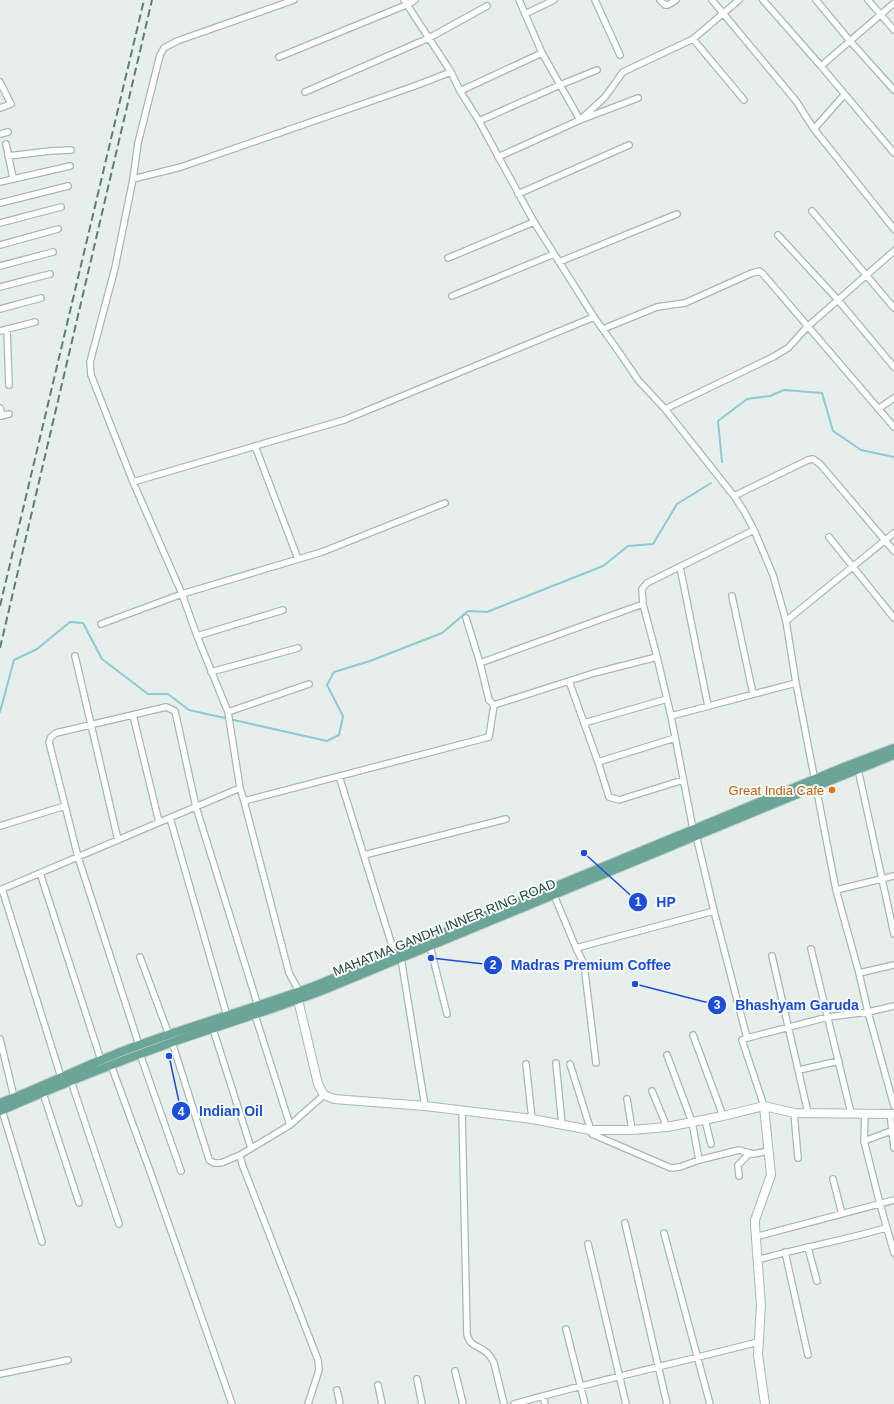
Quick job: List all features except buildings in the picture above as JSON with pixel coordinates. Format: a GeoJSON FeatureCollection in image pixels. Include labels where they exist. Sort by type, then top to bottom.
{"type":"FeatureCollection","features":[{"type":"Feature","properties":{"kind":"main road","name":"MAHATMA GANDHI INNER RING ROAD"},"geometry":{"type":"LineString","coordinates":[[1,1108],[43,1093],[111,1065],[140,1050],[227,1016],[258,1006],[353,970],[394,952],[816,782],[894,748]]}},
{"type":"Feature","properties":{"kind":"main road","name":"MAHATMA GANDHI INNER RING ROAD"},"geometry":{"type":"LineString","coordinates":[[816,782],[858,770],[894,755]]}},
{"type":"Feature","properties":{"kind":"main road","name":"MAHATMA GANDHI INNER RING ROAD"},"geometry":{"type":"LineString","coordinates":[[171,1038],[212,1029],[298,1000],[554,895],[694,832]]}},
{"type":"Feature","properties":{"kind":"main road","name":"MAHATMA GANDHI INNER RING ROAD"},"geometry":{"type":"LineString","coordinates":[[1,1108],[14,1097],[61,1077],[102,1060],[140,1050]]}},
{"type":"Feature","properties":{"kind":"street"},"geometry":{"type":"LineString","coordinates":[[294,0],[177,41],[164,48],[160,55],[138,143],[133,179],[115,268],[89,369],[133,482],[182,594],[228,714],[240,788],[289,973],[299,991]]}},
{"type":"Feature","properties":{"kind":"street"},"geometry":{"type":"LineString","coordinates":[[279,57],[405,2],[415,0]]}},
{"type":"Feature","properties":{"kind":"street"},"geometry":{"type":"LineString","coordinates":[[519,0],[542,53],[580,120]]}},
{"type":"Feature","properties":{"kind":"street"},"geometry":{"type":"LineString","coordinates":[[525,14],[554,0]]}},
{"type":"Feature","properties":{"kind":"street"},"geometry":{"type":"LineString","coordinates":[[595,0],[620,55]]}},
{"type":"Feature","properties":{"kind":"street"},"geometry":{"type":"LineString","coordinates":[[660,0],[664,5],[668,5],[676,0]]}},
{"type":"Feature","properties":{"kind":"street"},"geometry":{"type":"LineString","coordinates":[[712,0],[796,101],[814,129],[894,229]]}},
{"type":"Feature","properties":{"kind":"street"},"geometry":{"type":"LineString","coordinates":[[580,120],[605,97],[623,72],[692,39],[739,0]]}},
{"type":"Feature","properties":{"kind":"street"},"geometry":{"type":"LineString","coordinates":[[763,0],[894,153]]}},
{"type":"Feature","properties":{"kind":"street"},"geometry":{"type":"LineString","coordinates":[[816,0],[894,90]]}},
{"type":"Feature","properties":{"kind":"street"},"geometry":{"type":"LineString","coordinates":[[868,0],[894,30]]}},
{"type":"Feature","properties":{"kind":"street"},"geometry":{"type":"LineString","coordinates":[[405,2],[451,72],[460,91],[479,121],[534,222],[594,317],[604,329],[638,380],[665,409],[734,496],[754,530],[773,575],[786,621],[796,683],[836,890],[859,973],[893,1111],[891,1131],[894,1148]]}},
{"type":"Feature","properties":{"kind":"street"},"geometry":{"type":"LineString","coordinates":[[821,66],[894,3]]}},
{"type":"Feature","properties":{"kind":"street"},"geometry":{"type":"LineString","coordinates":[[305,92],[429,38],[487,6]]}},
{"type":"Feature","properties":{"kind":"street"},"geometry":{"type":"LineString","coordinates":[[692,39],[744,100]]}},
{"type":"Feature","properties":{"kind":"street"},"geometry":{"type":"LineString","coordinates":[[460,91],[542,53]]}},
{"type":"Feature","properties":{"kind":"street"},"geometry":{"type":"LineString","coordinates":[[479,121],[597,70]]}},
{"type":"Feature","properties":{"kind":"street"},"geometry":{"type":"LineString","coordinates":[[133,179],[181,167],[412,87],[451,72]]}},
{"type":"Feature","properties":{"kind":"street"},"geometry":{"type":"LineString","coordinates":[[0,82],[11,104],[0,108]]}},
{"type":"Feature","properties":{"kind":"street"},"geometry":{"type":"LineString","coordinates":[[814,129],[844,95]]}},
{"type":"Feature","properties":{"kind":"street"},"geometry":{"type":"LineString","coordinates":[[498,157],[580,120],[638,98]]}},
{"type":"Feature","properties":{"kind":"street"},"geometry":{"type":"LineString","coordinates":[[0,134],[8,132]]}},
{"type":"Feature","properties":{"kind":"street"},"geometry":{"type":"LineString","coordinates":[[6,144],[13,178]]}},
{"type":"Feature","properties":{"kind":"street"},"geometry":{"type":"LineString","coordinates":[[518,194],[629,145]]}},
{"type":"Feature","properties":{"kind":"street"},"geometry":{"type":"LineString","coordinates":[[8,156],[71,150]]}},
{"type":"Feature","properties":{"kind":"street"},"geometry":{"type":"LineString","coordinates":[[0,182],[70,166]]}},
{"type":"Feature","properties":{"kind":"street"},"geometry":{"type":"LineString","coordinates":[[0,203],[68,186]]}},
{"type":"Feature","properties":{"kind":"street"},"geometry":{"type":"LineString","coordinates":[[0,223],[62,207]]}},
{"type":"Feature","properties":{"kind":"street"},"geometry":{"type":"LineString","coordinates":[[812,211],[894,308]]}},
{"type":"Feature","properties":{"kind":"street"},"geometry":{"type":"LineString","coordinates":[[558,262],[677,214]]}},
{"type":"Feature","properties":{"kind":"street"},"geometry":{"type":"LineString","coordinates":[[448,258],[534,222]]}},
{"type":"Feature","properties":{"kind":"street"},"geometry":{"type":"LineString","coordinates":[[0,245],[58,229]]}},
{"type":"Feature","properties":{"kind":"street"},"geometry":{"type":"LineString","coordinates":[[778,235],[838,300],[894,368]]}},
{"type":"Feature","properties":{"kind":"street"},"geometry":{"type":"LineString","coordinates":[[665,409],[788,348],[807,327],[894,251]]}},
{"type":"Feature","properties":{"kind":"street"},"geometry":{"type":"LineString","coordinates":[[0,266],[53,252]]}},
{"type":"Feature","properties":{"kind":"street"},"geometry":{"type":"LineString","coordinates":[[452,296],[554,254]]}},
{"type":"Feature","properties":{"kind":"street"},"geometry":{"type":"LineString","coordinates":[[604,329],[657,307],[685,303],[759,271],[894,427]]}},
{"type":"Feature","properties":{"kind":"street"},"geometry":{"type":"LineString","coordinates":[[0,287],[50,274]]}},
{"type":"Feature","properties":{"kind":"street"},"geometry":{"type":"LineString","coordinates":[[0,309],[41,298]]}},
{"type":"Feature","properties":{"kind":"street"},"geometry":{"type":"LineString","coordinates":[[133,482],[344,420],[594,317]]}},
{"type":"Feature","properties":{"kind":"street"},"geometry":{"type":"LineString","coordinates":[[0,331],[35,322]]}},
{"type":"Feature","properties":{"kind":"street"},"geometry":{"type":"LineString","coordinates":[[7,329],[9,385]]}},
{"type":"Feature","properties":{"kind":"street"},"geometry":{"type":"LineString","coordinates":[[878,409],[894,398]]}},
{"type":"Feature","properties":{"kind":"street"},"geometry":{"type":"LineString","coordinates":[[0,408],[1,416],[9,414]]}},
{"type":"Feature","properties":{"kind":"street"},"geometry":{"type":"LineString","coordinates":[[255,446],[298,560]]}},
{"type":"Feature","properties":{"kind":"street"},"geometry":{"type":"LineString","coordinates":[[734,496],[808,460],[813,459],[820,464],[894,551]]}},
{"type":"Feature","properties":{"kind":"street"},"geometry":{"type":"LineString","coordinates":[[101,624],[182,594],[322,552],[445,503]]}},
{"type":"Feature","properties":{"kind":"street"},"geometry":{"type":"LineString","coordinates":[[747,1038],[694,832],[671,716],[643,604],[642,592],[645,584],[754,530]]}},
{"type":"Feature","properties":{"kind":"street"},"geometry":{"type":"LineString","coordinates":[[786,621],[894,533]]}},
{"type":"Feature","properties":{"kind":"street"},"geometry":{"type":"LineString","coordinates":[[829,537],[894,618]]}},
{"type":"Feature","properties":{"kind":"street"},"geometry":{"type":"LineString","coordinates":[[680,567],[708,706]]}},
{"type":"Feature","properties":{"kind":"street"},"geometry":{"type":"LineString","coordinates":[[732,596],[753,694]]}},
{"type":"Feature","properties":{"kind":"street"},"geometry":{"type":"LineString","coordinates":[[480,663],[643,604]]}},
{"type":"Feature","properties":{"kind":"street"},"geometry":{"type":"LineString","coordinates":[[197,636],[283,610]]}},
{"type":"Feature","properties":{"kind":"street"},"geometry":{"type":"LineString","coordinates":[[466,618],[480,663],[489,700],[494,705]]}},
{"type":"Feature","properties":{"kind":"street"},"geometry":{"type":"LineString","coordinates":[[211,672],[298,648]]}},
{"type":"Feature","properties":{"kind":"street"},"geometry":{"type":"LineString","coordinates":[[76,656],[118,840]]}},
{"type":"Feature","properties":{"kind":"street"},"geometry":{"type":"LineString","coordinates":[[494,705],[657,657]]}},
{"type":"Feature","properties":{"kind":"street"},"geometry":{"type":"LineString","coordinates":[[569,682],[598,762],[609,798],[619,800],[683,780]]}},
{"type":"Feature","properties":{"kind":"street"},"geometry":{"type":"LineString","coordinates":[[671,716],[796,683]]}},
{"type":"Feature","properties":{"kind":"street"},"geometry":{"type":"LineString","coordinates":[[228,714],[309,684]]}},
{"type":"Feature","properties":{"kind":"street"},"geometry":{"type":"LineString","coordinates":[[584,723],[667,699]]}},
{"type":"Feature","properties":{"kind":"street"},"geometry":{"type":"LineString","coordinates":[[244,801],[489,737],[494,705]]}},
{"type":"Feature","properties":{"kind":"street"},"geometry":{"type":"LineString","coordinates":[[181,1170],[140,1050],[78,857],[49,742],[51,737],[56,733],[166,707],[175,712],[196,807],[258,1006]]}},
{"type":"Feature","properties":{"kind":"street"},"geometry":{"type":"LineString","coordinates":[[133,715],[159,822]]}},
{"type":"Feature","properties":{"kind":"street"},"geometry":{"type":"LineString","coordinates":[[598,762],[675,738]]}},
{"type":"Feature","properties":{"kind":"street"},"geometry":{"type":"LineString","coordinates":[[858,770],[894,934]]}},
{"type":"Feature","properties":{"kind":"street"},"geometry":{"type":"LineString","coordinates":[[339,776],[394,952]]}},
{"type":"Feature","properties":{"kind":"street"},"geometry":{"type":"LineString","coordinates":[[61,1077],[1,890],[240,788]]}},
{"type":"Feature","properties":{"kind":"street"},"geometry":{"type":"LineString","coordinates":[[0,826],[65,806]]}},
{"type":"Feature","properties":{"kind":"street"},"geometry":{"type":"LineString","coordinates":[[170,818],[227,1016]]}},
{"type":"Feature","properties":{"kind":"street"},"geometry":{"type":"LineString","coordinates":[[364,855],[506,819]]}},
{"type":"Feature","properties":{"kind":"street"},"geometry":{"type":"LineString","coordinates":[[40,873],[102,1060]]}},
{"type":"Feature","properties":{"kind":"street"},"geometry":{"type":"LineString","coordinates":[[836,890],[894,876]]}},
{"type":"Feature","properties":{"kind":"street"},"geometry":{"type":"LineString","coordinates":[[554,895],[584,964],[596,1063]]}},
{"type":"Feature","properties":{"kind":"street"},"geometry":{"type":"LineString","coordinates":[[576,948],[714,911]]}},
{"type":"Feature","properties":{"kind":"street"},"geometry":{"type":"LineString","coordinates":[[430,946],[448,1014]]}},
{"type":"Feature","properties":{"kind":"street"},"geometry":{"type":"LineString","coordinates":[[811,949],[851,1113]]}},
{"type":"Feature","properties":{"kind":"street"},"geometry":{"type":"LineString","coordinates":[[772,956],[808,1113]]}},
{"type":"Feature","properties":{"kind":"street"},"geometry":{"type":"LineString","coordinates":[[140,957],[171,1038],[209,1160],[214,1163],[221,1163],[240,1155],[290,1125],[324,1095]]}},
{"type":"Feature","properties":{"kind":"street"},"geometry":{"type":"LineString","coordinates":[[401,958],[426,1106]]}},
{"type":"Feature","properties":{"kind":"street"},"geometry":{"type":"LineString","coordinates":[[859,973],[894,965]]}},
{"type":"Feature","properties":{"kind":"street"},"geometry":{"type":"LineString","coordinates":[[298,1000],[318,1084],[324,1095],[334,1099],[462,1110],[532,1119],[590,1130],[632,1130],[667,1127],[764,1106],[794,1113],[865,1113],[893,1111]]}},
{"type":"Feature","properties":{"kind":"street"},"geometry":{"type":"LineString","coordinates":[[764,1404],[759,1372],[758,1342],[761,1305],[755,1220],[771,1175],[764,1106],[742,1040],[828,1017],[868,1012],[894,1006]]}},
{"type":"Feature","properties":{"kind":"street"},"geometry":{"type":"LineString","coordinates":[[255,1015],[290,1125]]}},
{"type":"Feature","properties":{"kind":"street"},"geometry":{"type":"LineString","coordinates":[[212,1029],[252,1148]]}},
{"type":"Feature","properties":{"kind":"street"},"geometry":{"type":"LineString","coordinates":[[693,1035],[723,1116]]}},
{"type":"Feature","properties":{"kind":"street"},"geometry":{"type":"LineString","coordinates":[[0,1039],[14,1097]]}},
{"type":"Feature","properties":{"kind":"street"},"geometry":{"type":"LineString","coordinates":[[667,1055],[692,1122],[699,1160]]}},
{"type":"Feature","properties":{"kind":"street"},"geometry":{"type":"LineString","coordinates":[[799,1070],[839,1061]]}},
{"type":"Feature","properties":{"kind":"street"},"geometry":{"type":"LineString","coordinates":[[556,1063],[562,1124]]}},
{"type":"Feature","properties":{"kind":"street"},"geometry":{"type":"LineString","coordinates":[[526,1064],[532,1119]]}},
{"type":"Feature","properties":{"kind":"street"},"geometry":{"type":"LineString","coordinates":[[570,1064],[592,1134],[668,1167],[675,1168],[699,1160],[739,1150],[757,1154],[769,1151]]}},
{"type":"Feature","properties":{"kind":"street"},"geometry":{"type":"LineString","coordinates":[[111,1065],[232,1404]]}},
{"type":"Feature","properties":{"kind":"street"},"geometry":{"type":"LineString","coordinates":[[71,1081],[119,1224]]}},
{"type":"Feature","properties":{"kind":"street"},"geometry":{"type":"LineString","coordinates":[[652,1091],[667,1127]]}},
{"type":"Feature","properties":{"kind":"street"},"geometry":{"type":"LineString","coordinates":[[43,1093],[79,1204]]}},
{"type":"Feature","properties":{"kind":"street"},"geometry":{"type":"LineString","coordinates":[[627,1099],[632,1130]]}},
{"type":"Feature","properties":{"kind":"street"},"geometry":{"type":"LineString","coordinates":[[1,1108],[42,1242]]}},
{"type":"Feature","properties":{"kind":"street"},"geometry":{"type":"LineString","coordinates":[[462,1110],[467,1334],[469,1340],[473,1344],[487,1352],[491,1357],[494,1363],[504,1404]]}},
{"type":"Feature","properties":{"kind":"street"},"geometry":{"type":"LineString","coordinates":[[794,1113],[798,1158]]}},
{"type":"Feature","properties":{"kind":"street"},"geometry":{"type":"LineString","coordinates":[[865,1113],[864,1141],[886,1228],[894,1253]]}},
{"type":"Feature","properties":{"kind":"street"},"geometry":{"type":"LineString","coordinates":[[705,1120],[711,1144]]}},
{"type":"Feature","properties":{"kind":"street"},"geometry":{"type":"LineString","coordinates":[[864,1141],[891,1131]]}},
{"type":"Feature","properties":{"kind":"street"},"geometry":{"type":"LineString","coordinates":[[739,1176],[738,1165],[750,1153]]}},
{"type":"Feature","properties":{"kind":"street"},"geometry":{"type":"LineString","coordinates":[[240,1155],[242,1164],[318,1360],[319,1370],[308,1404]]}},
{"type":"Feature","properties":{"kind":"street"},"geometry":{"type":"LineString","coordinates":[[833,1179],[842,1214]]}},
{"type":"Feature","properties":{"kind":"street"},"geometry":{"type":"LineString","coordinates":[[755,1237],[894,1200]]}},
{"type":"Feature","properties":{"kind":"street"},"geometry":{"type":"LineString","coordinates":[[625,1223],[657,1367],[667,1404]]}},
{"type":"Feature","properties":{"kind":"street"},"geometry":{"type":"LineString","coordinates":[[758,1260],[784,1252],[808,1248],[886,1228]]}},
{"type":"Feature","properties":{"kind":"street"},"geometry":{"type":"LineString","coordinates":[[664,1233],[710,1404]]}},
{"type":"Feature","properties":{"kind":"street"},"geometry":{"type":"LineString","coordinates":[[588,1244],[626,1404]]}},
{"type":"Feature","properties":{"kind":"street"},"geometry":{"type":"LineString","coordinates":[[808,1248],[817,1281]]}},
{"type":"Feature","properties":{"kind":"street"},"geometry":{"type":"LineString","coordinates":[[784,1252],[808,1355]]}},
{"type":"Feature","properties":{"kind":"street"},"geometry":{"type":"LineString","coordinates":[[566,1329],[585,1404]]}},
{"type":"Feature","properties":{"kind":"street"},"geometry":{"type":"LineString","coordinates":[[514,1404],[580,1385],[758,1342]]}},
{"type":"Feature","properties":{"kind":"street"},"geometry":{"type":"LineString","coordinates":[[0,1374],[68,1360]]}},
{"type":"Feature","properties":{"kind":"street"},"geometry":{"type":"LineString","coordinates":[[455,1371],[463,1404]]}},
{"type":"Feature","properties":{"kind":"street"},"geometry":{"type":"LineString","coordinates":[[417,1379],[422,1404]]}},
{"type":"Feature","properties":{"kind":"street"},"geometry":{"type":"LineString","coordinates":[[378,1385],[382,1404]]}},
{"type":"Feature","properties":{"kind":"street"},"geometry":{"type":"LineString","coordinates":[[336,1390],[340,1404]]}},
{"type":"Feature","properties":{"kind":"street"},"geometry":{"type":"LineString","coordinates":[[543,1396],[545,1404]]}},
{"type":"Feature","properties":{"kind":"waterway"},"geometry":{"type":"LineString","coordinates":[[722,462],[718,421],[747,399],[770,396],[784,390],[822,393],[833,431],[861,450],[894,457]]}},
{"type":"Feature","properties":{"kind":"waterway"},"geometry":{"type":"LineString","coordinates":[[0,712],[14,660],[37,649],[70,622],[83,623],[102,659],[148,694],[168,694],[189,710],[327,741],[339,735],[343,716],[327,685],[334,672],[370,661],[442,633],[468,611],[487,612],[603,566],[628,546],[653,544],[677,504],[711,483]]}},
{"type":"Feature","properties":{"kind":"railway"},"geometry":{"type":"LineString","coordinates":[[0,606],[144,0]]}},
{"type":"Feature","properties":{"kind":"railway"},"geometry":{"type":"LineString","coordinates":[[0,648],[152,0]]}},
{"type":"Feature","properties":{"kind":"place","name":"Great India Cafe"},"geometry":{"type":"Point","coordinates":[832,790]}},
{"type":"Feature","properties":{"kind":"place","name":"HP"},"geometry":{"type":"Point","coordinates":[584,853]}},
{"type":"Feature","properties":{"kind":"place","name":"Madras Premium Coffee"},"geometry":{"type":"Point","coordinates":[431,958]}},
{"type":"Feature","properties":{"kind":"place","name":"Bhashyam Garuda"},"geometry":{"type":"Point","coordinates":[635,984]}},
{"type":"Feature","properties":{"kind":"place","name":"Indian Oil"},"geometry":{"type":"Point","coordinates":[169,1056]}}]}
